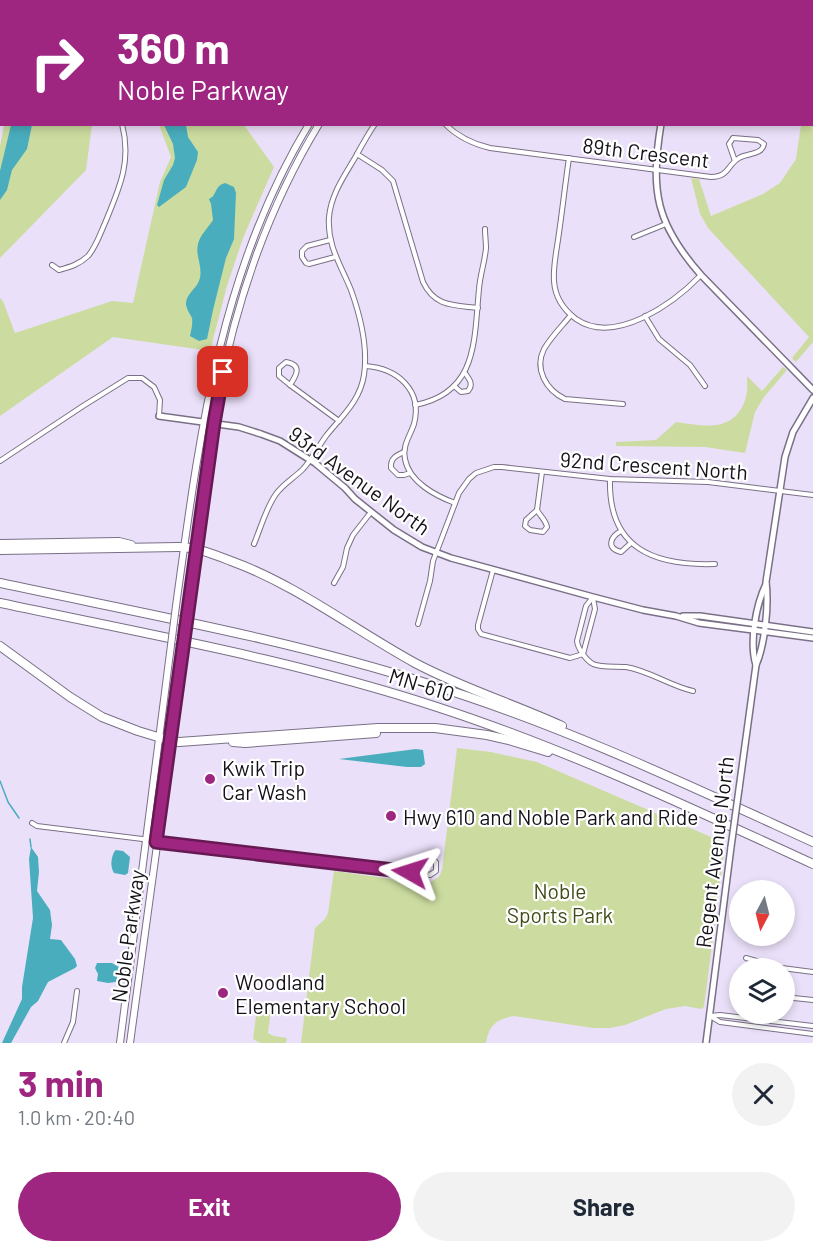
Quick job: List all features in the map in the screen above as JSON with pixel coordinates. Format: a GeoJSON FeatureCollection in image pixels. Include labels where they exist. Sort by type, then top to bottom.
{"type":"FeatureCollection","features":[{"type":"Feature","properties":{"kind":"highway"},"geometry":{"type":"LineString","coordinates":[[0,544],[119,542],[141,547]]}},
{"type":"Feature","properties":{"kind":"highway"},"geometry":{"type":"LineString","coordinates":[[0,550],[141,547],[196,549],[239,564],[289,587],[397,653],[440,675],[570,729],[603,748]]}},
{"type":"Feature","properties":{"kind":"highway","name":"MN-610"},"geometry":{"type":"LineString","coordinates":[[0,583],[268,640],[360,663],[432,685],[492,705],[603,748],[813,842]]}},
{"type":"Feature","properties":{"kind":"highway","name":"MN-610"},"geometry":{"type":"LineString","coordinates":[[0,603],[244,655],[426,703],[568,755],[638,784],[813,864]]}},
{"type":"Feature","properties":{"kind":"highway"},"geometry":{"type":"LineString","coordinates":[[0,646],[89,709],[124,726],[171,741],[378,728],[452,729],[509,740],[540,749],[638,784]]}},
{"type":"Feature","properties":{"kind":"main road","name":"Noble Parkway"},"geometry":{"type":"LineString","coordinates":[[120,1043],[176,606],[203,422],[224,328],[246,256],[272,194],[308,126]]}},
{"type":"Feature","properties":{"kind":"main road","name":"Noble Parkway"},"geometry":{"type":"LineString","coordinates":[[130,1043],[196,549],[214,423],[229,346],[253,263],[280,196],[318,126]]}},
{"type":"Feature","properties":{"kind":"street"},"geometry":{"type":"LineString","coordinates":[[52,265],[59,270],[69,268],[93,249],[121,184],[125,158],[122,126]]}},
{"type":"Feature","properties":{"kind":"street"},"geometry":{"type":"LineString","coordinates":[[254,544],[278,491],[310,460],[351,406],[361,387],[365,366],[363,337],[351,291],[335,257],[330,240],[329,218],[334,194],[374,126]]}},
{"type":"Feature","properties":{"kind":"street","name":"89th Crescent"},"geometry":{"type":"LineString","coordinates":[[447,126],[457,135],[479,145],[716,177],[725,173],[735,161],[762,151],[764,144],[758,140],[733,138],[729,144],[735,161]]}},
{"type":"Feature","properties":{"kind":"street"},"geometry":{"type":"LineString","coordinates":[[661,126],[655,170],[658,195],[666,224],[680,249],[701,275],[813,390]]}},
{"type":"Feature","properties":{"kind":"street"},"geometry":{"type":"LineString","coordinates":[[357,154],[382,170],[393,181],[423,282],[431,296],[444,303],[478,308]]}},
{"type":"Feature","properties":{"kind":"street"},"geometry":{"type":"LineString","coordinates":[[569,158],[554,280],[564,309],[580,322],[590,326],[600,328],[620,326],[645,316],[667,303],[701,275]]}},
{"type":"Feature","properties":{"kind":"street"},"geometry":{"type":"LineString","coordinates":[[634,237],[666,224]]}},
{"type":"Feature","properties":{"kind":"street"},"geometry":{"type":"LineString","coordinates":[[415,405],[442,396],[465,373],[471,356],[478,308],[486,250],[485,229]]}},
{"type":"Feature","properties":{"kind":"street"},"geometry":{"type":"LineString","coordinates":[[330,240],[307,246],[302,251],[302,257],[309,264],[335,257]]}},
{"type":"Feature","properties":{"kind":"street"},"geometry":{"type":"LineString","coordinates":[[571,315],[543,350],[540,367],[545,383],[566,399],[623,404]]}},
{"type":"Feature","properties":{"kind":"street"},"geometry":{"type":"LineString","coordinates":[[645,316],[658,339],[690,365],[705,386]]}},
{"type":"Feature","properties":{"kind":"street"},"geometry":{"type":"LineString","coordinates":[[290,385],[297,369],[286,362],[279,368],[279,376],[290,385],[339,420]]}},
{"type":"Feature","properties":{"kind":"street"},"geometry":{"type":"LineString","coordinates":[[365,366],[380,367],[396,375],[409,388],[415,405],[414,421],[404,452],[405,463],[410,473],[419,482],[435,494],[455,503],[437,553],[418,624]]}},
{"type":"Feature","properties":{"kind":"street"},"geometry":{"type":"LineString","coordinates":[[454,386],[460,392],[470,389],[471,382],[465,373]]}},
{"type":"Feature","properties":{"kind":"street","name":"93rd Avenue North"},"geometry":{"type":"LineString","coordinates":[[0,461],[128,378],[142,378],[154,387],[160,400],[159,416],[239,428],[280,441],[310,460],[371,513],[406,538],[437,553],[593,597],[699,623],[755,627],[813,638]]}},
{"type":"Feature","properties":{"kind":"street"},"geometry":{"type":"LineString","coordinates":[[766,582],[783,464],[789,442],[813,398]]}},
{"type":"Feature","properties":{"kind":"street"},"geometry":{"type":"LineString","coordinates":[[404,452],[394,457],[391,468],[398,475],[410,473]]}},
{"type":"Feature","properties":{"kind":"street","name":"92nd Crescent North"},"geometry":{"type":"LineString","coordinates":[[455,503],[469,479],[476,473],[494,467],[610,479],[727,483],[813,495]]}},
{"type":"Feature","properties":{"kind":"street"},"geometry":{"type":"LineString","coordinates":[[537,510],[526,520],[525,526],[530,530],[543,532],[547,523],[537,510],[542,472]]}},
{"type":"Feature","properties":{"kind":"street"},"geometry":{"type":"LineString","coordinates":[[610,479],[611,509],[621,531],[631,543],[644,552],[664,559],[692,565],[715,564]]}},
{"type":"Feature","properties":{"kind":"street"},"geometry":{"type":"LineString","coordinates":[[334,583],[343,567],[346,548],[353,534],[371,513]]}},
{"type":"Feature","properties":{"kind":"street"},"geometry":{"type":"LineString","coordinates":[[621,531],[611,540],[613,548],[621,552],[631,543]]}},
{"type":"Feature","properties":{"kind":"street"},"geometry":{"type":"LineString","coordinates":[[493,570],[478,625],[481,634],[570,658],[583,654]]}},
{"type":"Feature","properties":{"kind":"street","name":"Regent Avenue North"},"geometry":{"type":"LineString","coordinates":[[756,664],[753,656],[755,627],[761,594],[766,582]]}},
{"type":"Feature","properties":{"kind":"street","name":"Regent Avenue North"},"geometry":{"type":"LineString","coordinates":[[706,1043],[756,664],[760,656],[764,629],[768,595],[766,582]]}},
{"type":"Feature","properties":{"kind":"street"},"geometry":{"type":"LineString","coordinates":[[583,654],[595,609],[593,597]]}},
{"type":"Feature","properties":{"kind":"street"},"geometry":{"type":"LineString","coordinates":[[593,597],[586,606],[577,641],[578,647],[587,659],[595,665],[633,669],[680,688],[693,690]]}},
{"type":"Feature","properties":{"kind":"street","name":"93rd Avenue North"},"geometry":{"type":"LineString","coordinates":[[764,629],[813,632]]}},
{"type":"Feature","properties":{"kind":"street"},"geometry":{"type":"LineString","coordinates":[[32,823],[37,826],[156,842],[430,875],[434,873],[436,862],[431,858],[424,860],[420,865],[419,873]]}},
{"type":"Feature","properties":{"kind":"street"},"geometry":{"type":"LineString","coordinates":[[795,970],[813,972]]}},
{"type":"Feature","properties":{"kind":"street"},"geometry":{"type":"LineString","coordinates":[[64,1043],[73,1022],[77,991]]}},
{"type":"Feature","properties":{"kind":"street"},"geometry":{"type":"LineString","coordinates":[[795,998],[813,1000]]}},
{"type":"Feature","properties":{"kind":"street"},"geometry":{"type":"LineString","coordinates":[[710,1016],[720,1015],[813,1026]]}},
{"type":"Feature","properties":{"kind":"street"},"geometry":{"type":"LineString","coordinates":[[710,1016],[720,1022],[813,1034]]}},
{"type":"Feature","properties":{"kind":"green space"},"geometry":{"type":"Polygon","coordinates":[[[4,126],[92,126],[86,170],[0,258],[0,146],[4,126]]]}},
{"type":"Feature","properties":{"kind":"green space"},"geometry":{"type":"Polygon","coordinates":[[[159,126],[245,126],[274,167],[243,238],[227,286],[210,351],[113,337],[0,416],[0,298],[15,333],[112,301],[133,303],[160,182],[171,157],[159,126]]]}},
{"type":"Feature","properties":{"kind":"green space"},"geometry":{"type":"Polygon","coordinates":[[[801,126],[813,126],[813,342],[796,362],[792,358],[809,337],[708,228],[700,214],[691,178],[699,179],[711,216],[763,194],[780,183],[796,159],[801,126]]]}},
{"type":"Feature","properties":{"kind":"green space"},"geometry":{"type":"Polygon","coordinates":[[[783,367],[787,370],[764,397],[755,412],[745,453],[705,447],[616,446],[616,442],[656,440],[676,422],[697,425],[725,423],[740,411],[747,391],[747,376],[762,391],[783,367]]]}},
{"type":"Feature","properties":{"kind":"green space","name":"Noble Sports Park"},"geometry":{"type":"Polygon","coordinates":[[[457,748],[491,752],[537,762],[725,843],[704,1007],[701,1009],[685,1006],[666,1009],[625,1025],[610,1028],[593,1028],[514,1016],[495,1024],[489,1032],[486,1043],[301,1043],[315,928],[328,913],[334,871],[427,884],[439,877],[442,870],[457,748]]]}},
{"type":"Feature","properties":{"kind":"green space"},"geometry":{"type":"Polygon","coordinates":[[[257,1008],[271,1009],[268,1033],[287,1038],[286,1043],[260,1043],[253,1039],[257,1008]]]}},
{"type":"Feature","properties":{"kind":"water"},"geometry":{"type":"Polygon","coordinates":[[[11,126],[32,126],[27,149],[12,170],[7,190],[0,200],[0,171],[11,126]]]}},
{"type":"Feature","properties":{"kind":"water"},"geometry":{"type":"Polygon","coordinates":[[[164,126],[186,126],[188,137],[198,152],[197,160],[186,187],[159,207],[157,205],[164,180],[175,158],[173,144],[164,126]]]}},
{"type":"Feature","properties":{"kind":"water"},"geometry":{"type":"Polygon","coordinates":[[[225,183],[234,187],[236,193],[234,239],[226,258],[207,339],[199,341],[190,336],[192,318],[186,301],[198,284],[200,276],[197,249],[199,241],[213,220],[209,199],[221,184],[225,183]]]}},
{"type":"Feature","properties":{"kind":"water"},"geometry":{"type":"Polygon","coordinates":[[[423,750],[425,764],[421,767],[339,759],[423,750]]]}},
{"type":"Feature","properties":{"kind":"water"},"geometry":{"type":"Polygon","coordinates":[[[31,847],[38,857],[37,891],[50,910],[52,925],[50,939],[61,940],[75,959],[77,966],[48,982],[11,1043],[2,1043],[22,999],[33,918],[29,859],[31,847]]]}},
{"type":"Feature","properties":{"kind":"water"},"geometry":{"type":"Polygon","coordinates":[[[116,850],[123,851],[130,857],[128,873],[125,875],[114,873],[111,865],[116,850]]]}},
{"type":"Feature","properties":{"kind":"water"},"geometry":{"type":"Polygon","coordinates":[[[97,963],[112,963],[119,967],[116,982],[97,981],[98,974],[95,968],[97,963]]]}},
{"type":"Feature","properties":{"kind":"waterway"},"geometry":{"type":"LineString","coordinates":[[0,781],[8,802],[19,818]]}},
{"type":"Feature","properties":{"kind":"waterway"},"geometry":{"type":"LineString","coordinates":[[30,839],[31,847]]}},
{"type":"Feature","properties":{"kind":"place","name":"Kwik Trip Car Wash"},"geometry":{"type":"Point","coordinates":[210,779]}},
{"type":"Feature","properties":{"kind":"place","name":"Hwy 610 and Noble Park and Ride"},"geometry":{"type":"Point","coordinates":[391,816]}},
{"type":"Feature","properties":{"kind":"place","name":"Woodland Elementary School"},"geometry":{"type":"Point","coordinates":[223,993]}},
{"type":"Feature","properties":{"kind":"route"},"geometry":{"type":"LineString","coordinates":[[223,372],[156,842],[410,872]]}}]}
